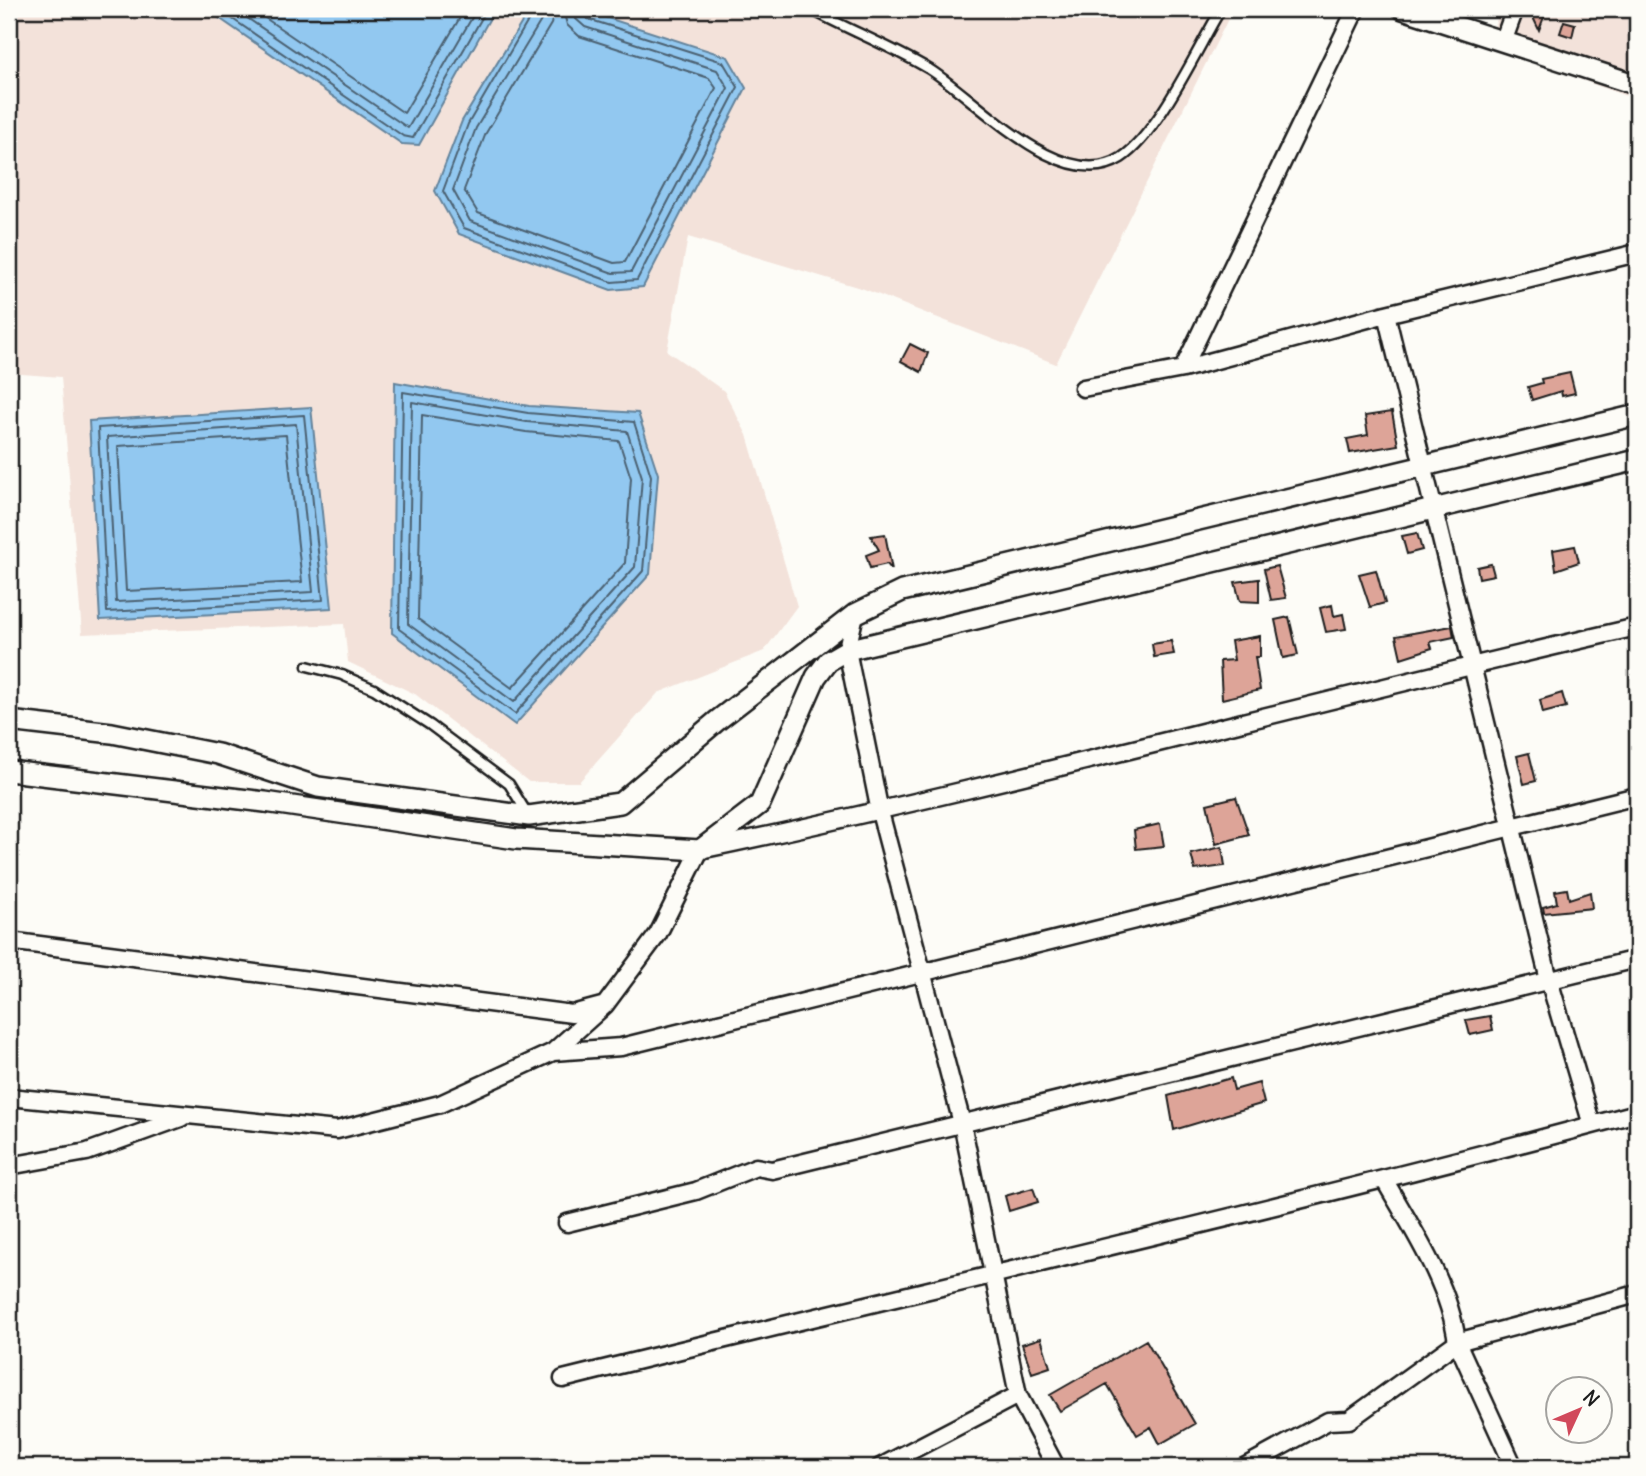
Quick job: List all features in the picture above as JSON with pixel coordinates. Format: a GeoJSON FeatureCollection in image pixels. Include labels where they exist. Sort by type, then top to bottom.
{"type":"FeatureCollection","features":[{"type":"Feature","properties":{"kind":"street"},"geometry":{"type":"LineString","coordinates":[[1183,369],[1356,9]]}},
{"type":"Feature","properties":{"kind":"street"},"geometry":{"type":"LineString","coordinates":[[1403,9],[1637,85]]}},
{"type":"Feature","properties":{"kind":"street"},"geometry":{"type":"LineString","coordinates":[[1503,42],[1515,9]]}},
{"type":"Feature","properties":{"kind":"street"},"geometry":{"type":"LineString","coordinates":[[1083,388],[1183,369],[1386,314],[1637,253]]}},
{"type":"Feature","properties":{"kind":"street"},"geometry":{"type":"LineString","coordinates":[[1386,314],[1549,980],[1592,1125]]}},
{"type":"Feature","properties":{"kind":"street"},"geometry":{"type":"LineString","coordinates":[[9,721],[112,733],[218,754],[318,787],[529,816],[620,803],[718,720],[855,614],[902,591],[1425,468],[1637,415]]}},
{"type":"Feature","properties":{"kind":"street"},"geometry":{"type":"LineString","coordinates":[[9,1097],[184,1117],[337,1130],[440,1104],[553,1052],[605,1005],[658,934],[700,850],[760,804],[816,677],[828,661],[847,650],[1637,460]]}},
{"type":"Feature","properties":{"kind":"street"},"geometry":{"type":"LineString","coordinates":[[855,614],[847,650],[880,812],[920,972],[962,1123],[1018,1395],[1056,1467]]}},
{"type":"Feature","properties":{"kind":"street"},"geometry":{"type":"LineString","coordinates":[[9,771],[265,802],[516,839],[700,850],[880,812],[1472,665],[1637,627]]}},
{"type":"Feature","properties":{"kind":"street"},"geometry":{"type":"LineString","coordinates":[[553,1052],[621,1047],[1637,796]]}},
{"type":"Feature","properties":{"kind":"street"},"geometry":{"type":"LineString","coordinates":[[9,941],[559,1013],[572,1014],[605,1005]]}},
{"type":"Feature","properties":{"kind":"street"},"geometry":{"type":"LineString","coordinates":[[567,1223],[696,1191],[756,1167],[772,1170],[1637,959]]}},
{"type":"Feature","properties":{"kind":"street"},"geometry":{"type":"LineString","coordinates":[[563,1379],[994,1272],[1385,1181],[1637,1113]]}},
{"type":"Feature","properties":{"kind":"street"},"geometry":{"type":"LineString","coordinates":[[9,1166],[87,1152],[184,1117]]}},
{"type":"Feature","properties":{"kind":"street"},"geometry":{"type":"LineString","coordinates":[[1385,1181],[1436,1278],[1455,1324],[1457,1342],[1514,1467]]}},
{"type":"Feature","properties":{"kind":"street"},"geometry":{"type":"LineString","coordinates":[[1244,1467],[1328,1421],[1349,1420],[1457,1342],[1637,1294]]}},
{"type":"Feature","properties":{"kind":"street"},"geometry":{"type":"LineString","coordinates":[[880,1467],[1018,1395]]}},
{"type":"Feature","properties":{"kind":"lane"},"geometry":{"type":"LineString","coordinates":[[810,9],[932,71],[1028,145],[1065,161],[1097,167],[1128,153],[1157,118],[1221,9]]}},
{"type":"Feature","properties":{"kind":"lane"},"geometry":{"type":"LineString","coordinates":[[307,666],[374,689],[430,725],[509,784],[529,816]]}},
{"type":"Feature","properties":{"kind":"shaded area"},"geometry":{"type":"Polygon","coordinates":[[[9,9],[1233,9],[1056,364],[864,289],[688,237],[667,351],[724,391],[747,435],[797,606],[764,651],[658,693],[579,782],[529,782],[415,694],[348,662],[344,624],[82,634],[61,377],[9,373],[9,9]]]}},
{"type":"Feature","properties":{"kind":"shaded area"},"geometry":{"type":"Polygon","coordinates":[[[1501,9],[1637,9],[1637,100],[1487,45],[1501,9]]]}},
{"type":"Feature","properties":{"kind":"water"},"geometry":{"type":"Polygon","coordinates":[[[206,9],[495,9],[419,145],[402,144],[206,9]]]}},
{"type":"Feature","properties":{"kind":"water"},"geometry":{"type":"Polygon","coordinates":[[[530,9],[580,9],[728,57],[746,88],[643,287],[611,290],[459,234],[435,191],[462,121],[530,9]]]}},
{"type":"Feature","properties":{"kind":"water"},"geometry":{"type":"Polygon","coordinates":[[[395,382],[529,406],[638,413],[658,474],[650,574],[515,725],[392,633],[395,382]]]}},
{"type":"Feature","properties":{"kind":"water"},"geometry":{"type":"Polygon","coordinates":[[[311,407],[332,608],[100,620],[89,421],[311,407]]]}},
{"type":"Feature","properties":{"kind":"building"},"geometry":{"type":"Polygon","coordinates":[[[1529,9],[1547,9],[1539,30],[1529,9]]]}},
{"type":"Feature","properties":{"kind":"building"},"geometry":{"type":"Polygon","coordinates":[[[1564,21],[1575,24],[1572,37],[1560,33],[1564,21]]]}},
{"type":"Feature","properties":{"kind":"building"},"geometry":{"type":"Polygon","coordinates":[[[910,344],[928,353],[921,372],[901,361],[910,344]]]}},
{"type":"Feature","properties":{"kind":"building"},"geometry":{"type":"Polygon","coordinates":[[[1570,373],[1575,393],[1562,396],[1561,391],[1532,400],[1528,387],[1542,383],[1541,379],[1570,373]]]}},
{"type":"Feature","properties":{"kind":"building"},"geometry":{"type":"Polygon","coordinates":[[[1392,412],[1398,445],[1350,453],[1347,439],[1368,435],[1365,416],[1392,412]]]}},
{"type":"Feature","properties":{"kind":"building"},"geometry":{"type":"Polygon","coordinates":[[[1417,533],[1422,550],[1407,554],[1402,536],[1417,533]]]}},
{"type":"Feature","properties":{"kind":"building"},"geometry":{"type":"Polygon","coordinates":[[[885,534],[892,570],[887,564],[870,568],[866,555],[879,550],[871,536],[885,534]]]}},
{"type":"Feature","properties":{"kind":"building"},"geometry":{"type":"Polygon","coordinates":[[[1575,546],[1579,562],[1556,570],[1553,550],[1575,546]]]}},
{"type":"Feature","properties":{"kind":"building"},"geometry":{"type":"Polygon","coordinates":[[[1491,564],[1494,575],[1479,578],[1477,567],[1491,564]]]}},
{"type":"Feature","properties":{"kind":"building"},"geometry":{"type":"Polygon","coordinates":[[[1277,566],[1286,598],[1271,600],[1264,569],[1277,566]]]}},
{"type":"Feature","properties":{"kind":"building"},"geometry":{"type":"Polygon","coordinates":[[[1376,570],[1385,603],[1370,607],[1359,574],[1376,570]]]}},
{"type":"Feature","properties":{"kind":"building"},"geometry":{"type":"Polygon","coordinates":[[[1259,579],[1259,602],[1240,601],[1235,582],[1259,579]]]}},
{"type":"Feature","properties":{"kind":"building"},"geometry":{"type":"Polygon","coordinates":[[[1332,605],[1334,616],[1343,614],[1346,629],[1326,632],[1320,608],[1332,605]]]}},
{"type":"Feature","properties":{"kind":"building"},"geometry":{"type":"Polygon","coordinates":[[[1289,617],[1298,655],[1283,658],[1275,620],[1289,617]]]}},
{"type":"Feature","properties":{"kind":"building"},"geometry":{"type":"Polygon","coordinates":[[[1452,626],[1454,637],[1430,642],[1432,648],[1401,658],[1396,636],[1452,626]]]}},
{"type":"Feature","properties":{"kind":"building"},"geometry":{"type":"Polygon","coordinates":[[[1260,636],[1260,657],[1255,657],[1260,690],[1222,699],[1220,661],[1234,660],[1231,641],[1260,636]]]}},
{"type":"Feature","properties":{"kind":"building"},"geometry":{"type":"Polygon","coordinates":[[[1171,641],[1174,654],[1154,657],[1152,644],[1171,641]]]}},
{"type":"Feature","properties":{"kind":"building"},"geometry":{"type":"Polygon","coordinates":[[[1562,693],[1566,707],[1543,713],[1540,700],[1562,693]]]}},
{"type":"Feature","properties":{"kind":"building"},"geometry":{"type":"Polygon","coordinates":[[[1529,753],[1536,781],[1524,784],[1517,756],[1529,753]]]}},
{"type":"Feature","properties":{"kind":"building"},"geometry":{"type":"Polygon","coordinates":[[[1236,797],[1249,835],[1216,844],[1207,804],[1236,797]]]}},
{"type":"Feature","properties":{"kind":"building"},"geometry":{"type":"Polygon","coordinates":[[[1160,824],[1164,846],[1136,849],[1134,830],[1160,824]]]}},
{"type":"Feature","properties":{"kind":"building"},"geometry":{"type":"Polygon","coordinates":[[[1222,847],[1225,866],[1195,870],[1191,854],[1222,847]]]}},
{"type":"Feature","properties":{"kind":"building"},"geometry":{"type":"Polygon","coordinates":[[[1567,889],[1569,899],[1590,892],[1592,908],[1544,913],[1543,907],[1557,903],[1555,891],[1567,889]]]}},
{"type":"Feature","properties":{"kind":"building"},"geometry":{"type":"Polygon","coordinates":[[[1490,1016],[1493,1030],[1470,1035],[1466,1020],[1490,1016]]]}},
{"type":"Feature","properties":{"kind":"building"},"geometry":{"type":"Polygon","coordinates":[[[1231,1078],[1234,1090],[1259,1083],[1264,1103],[1174,1130],[1168,1096],[1231,1078]]]}},
{"type":"Feature","properties":{"kind":"building"},"geometry":{"type":"Polygon","coordinates":[[[1033,1188],[1038,1202],[1009,1211],[1005,1196],[1033,1188]]]}},
{"type":"Feature","properties":{"kind":"building"},"geometry":{"type":"Polygon","coordinates":[[[1041,1338],[1050,1367],[1032,1373],[1022,1344],[1041,1338]]]}},
{"type":"Feature","properties":{"kind":"building"},"geometry":{"type":"Polygon","coordinates":[[[1146,1340],[1195,1424],[1160,1444],[1151,1427],[1137,1435],[1107,1384],[1060,1411],[1050,1395],[1146,1340]]]}}]}
